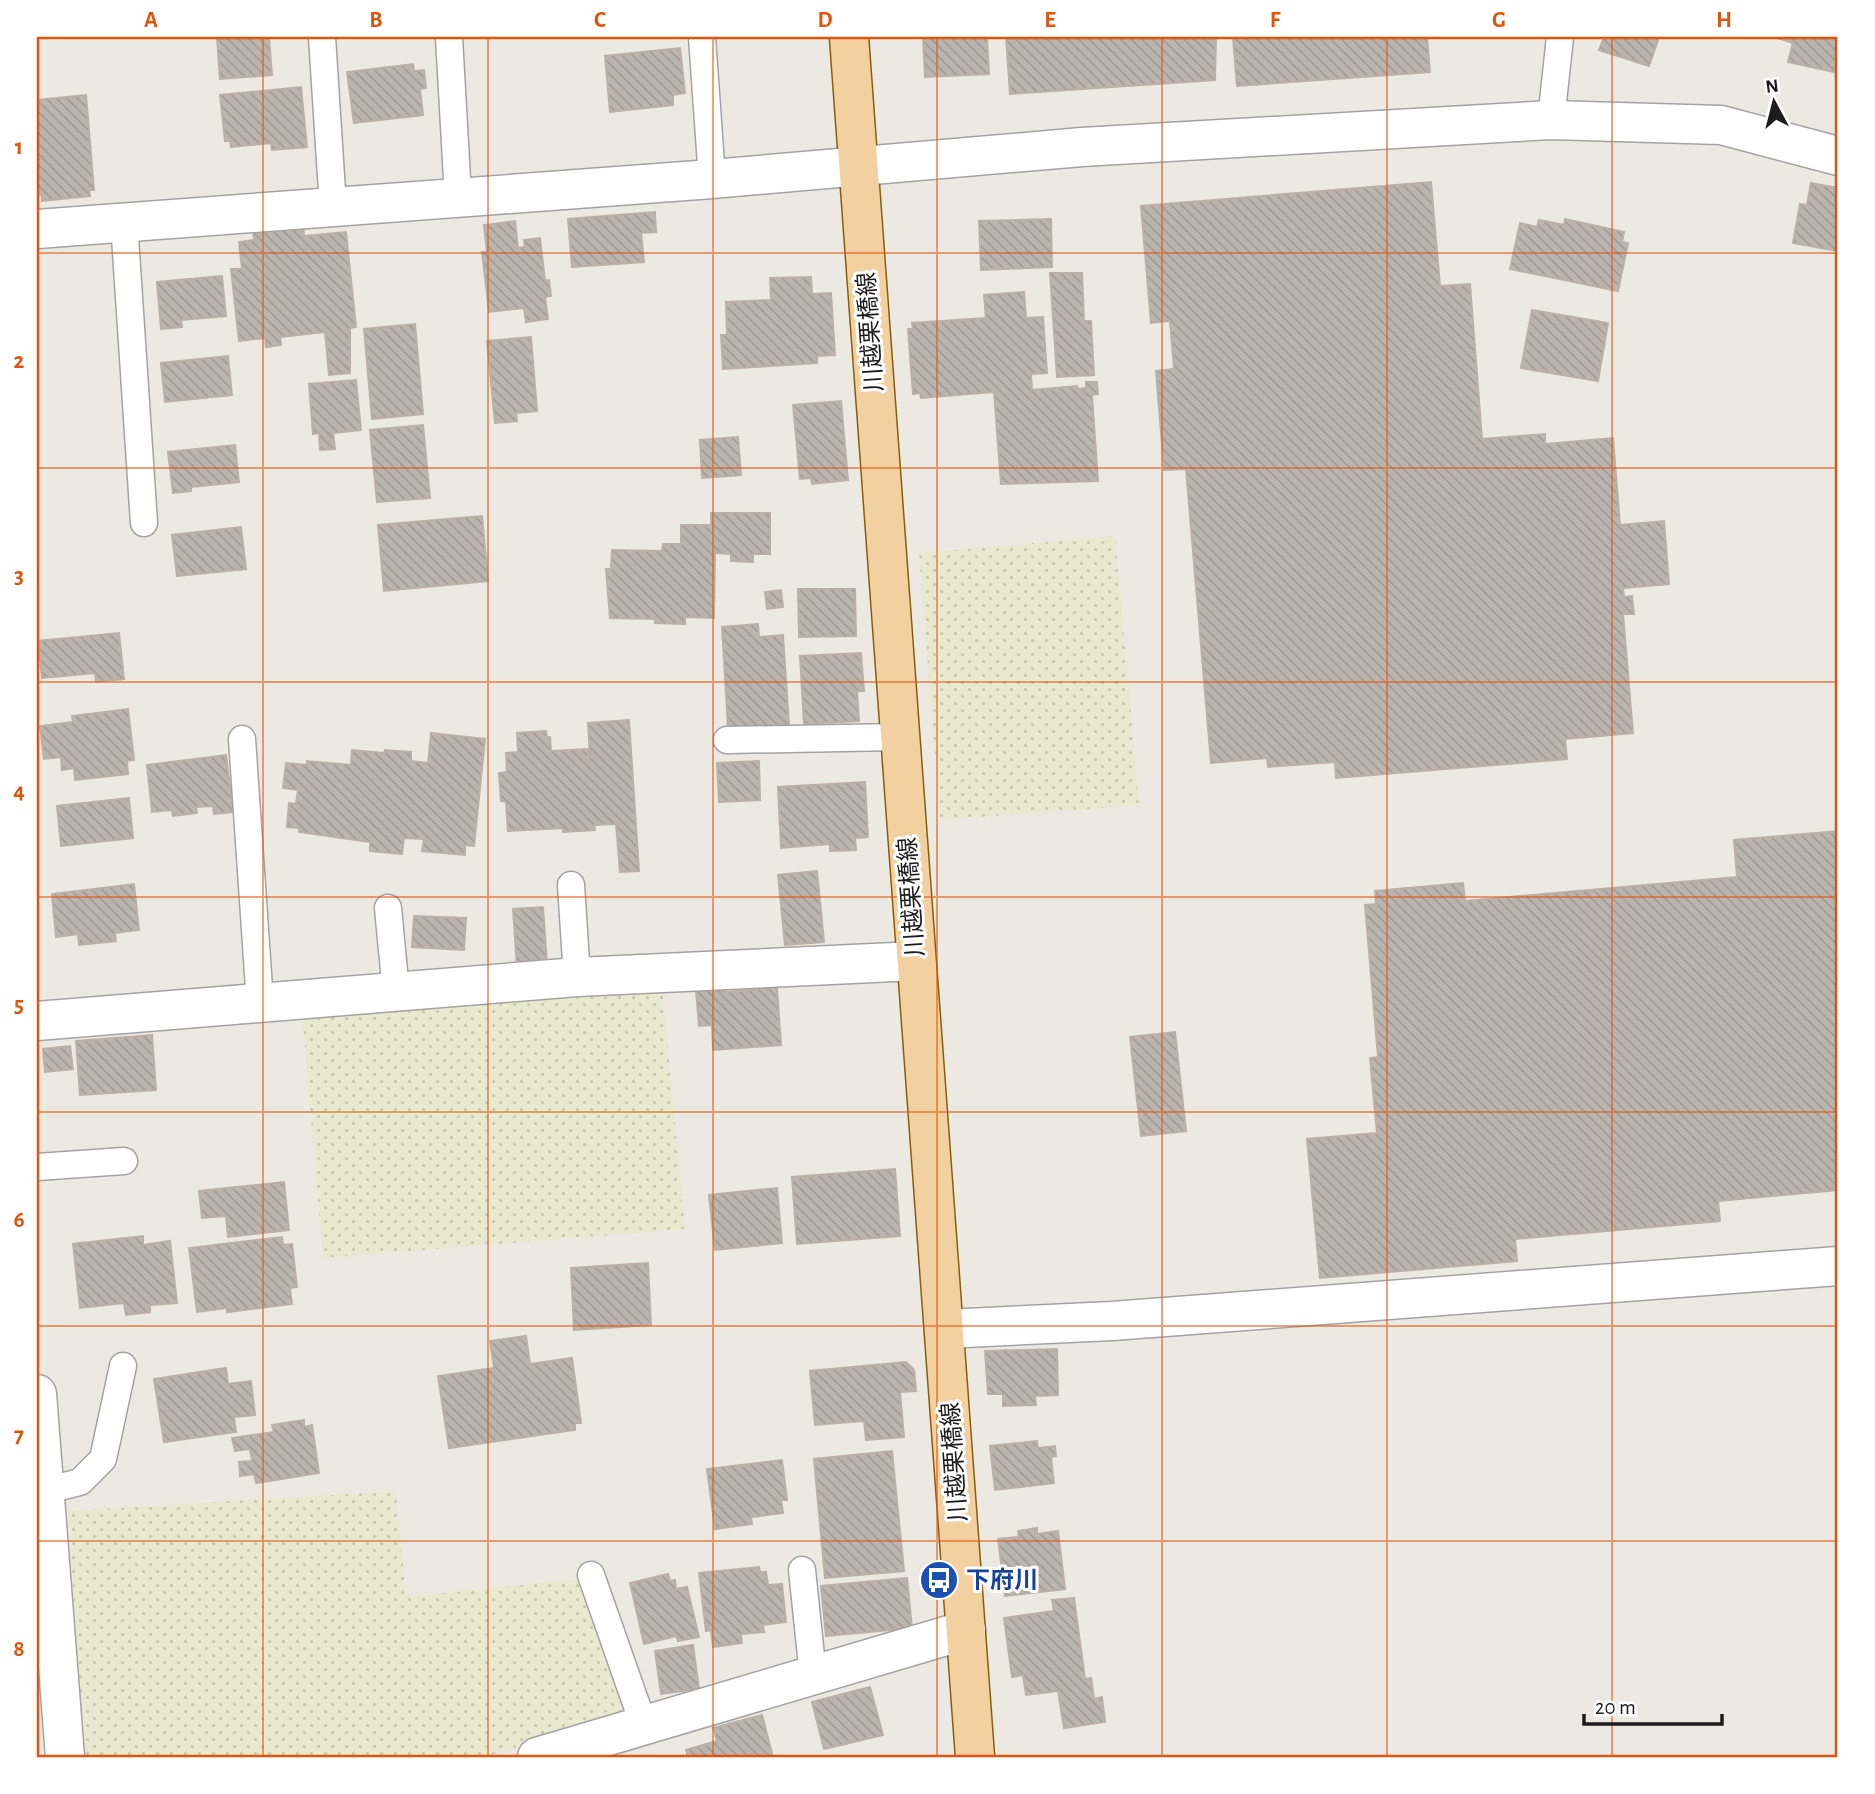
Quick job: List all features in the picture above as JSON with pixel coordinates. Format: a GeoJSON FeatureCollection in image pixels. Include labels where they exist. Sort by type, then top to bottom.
{"type":"FeatureCollection","features":[{"type":"Feature","properties":{"kind":"main road","name":"川越栗橋線"},"geometry":{"type":"LineString","coordinates":[[849,37],[898,737],[945,1329],[975,1757]]}},
{"type":"Feature","properties":{"kind":"street"},"geometry":{"type":"LineString","coordinates":[[37,229],[858,167],[1082,147],[1551,120],[1721,125],[1838,156]]}},
{"type":"Feature","properties":{"kind":"street"},"geometry":{"type":"LineString","coordinates":[[37,1021],[577,977],[916,961]]}},
{"type":"Feature","properties":{"kind":"street"},"geometry":{"type":"LineString","coordinates":[[945,1329],[1112,1321],[1838,1266]]}},
{"type":"Feature","properties":{"kind":"street"},"geometry":{"type":"LineString","coordinates":[[37,1394],[65,1757]]}},
{"type":"Feature","properties":{"kind":"street"},"geometry":{"type":"LineString","coordinates":[[537,1757],[966,1630]]}},
{"type":"Feature","properties":{"kind":"lane"},"geometry":{"type":"LineString","coordinates":[[322,37],[333,207]]}},
{"type":"Feature","properties":{"kind":"lane"},"geometry":{"type":"LineString","coordinates":[[449,37],[458,197]]}},
{"type":"Feature","properties":{"kind":"lane"},"geometry":{"type":"LineString","coordinates":[[702,37],[712,178]]}},
{"type":"Feature","properties":{"kind":"lane"},"geometry":{"type":"LineString","coordinates":[[1551,120],[1560,37]]}},
{"type":"Feature","properties":{"kind":"lane"},"geometry":{"type":"LineString","coordinates":[[124,222],[144,523]]}},
{"type":"Feature","properties":{"kind":"lane"},"geometry":{"type":"LineString","coordinates":[[727,740],[898,737]]}},
{"type":"Feature","properties":{"kind":"lane"},"geometry":{"type":"LineString","coordinates":[[242,738],[260,1003]]}},
{"type":"Feature","properties":{"kind":"lane"},"geometry":{"type":"LineString","coordinates":[[571,885],[577,977]]}},
{"type":"Feature","properties":{"kind":"lane"},"geometry":{"type":"LineString","coordinates":[[388,908],[396,992]]}},
{"type":"Feature","properties":{"kind":"lane"},"geometry":{"type":"LineString","coordinates":[[37,1167],[124,1161]]}},
{"type":"Feature","properties":{"kind":"lane"},"geometry":{"type":"LineString","coordinates":[[44,1491],[80,1482],[103,1459],[123,1366]]}},
{"type":"Feature","properties":{"kind":"lane"},"geometry":{"type":"LineString","coordinates":[[802,1570],[813,1675]]}},
{"type":"Feature","properties":{"kind":"lane"},"geometry":{"type":"LineString","coordinates":[[591,1576],[644,1726]]}},
{"type":"Feature","properties":{"kind":"green space"},"geometry":{"type":"Polygon","coordinates":[[[1115,536],[1139,805],[940,820],[919,553],[1115,536]]]}},
{"type":"Feature","properties":{"kind":"green space"},"geometry":{"type":"Polygon","coordinates":[[[662,986],[685,1229],[323,1258],[302,1012],[662,986]]]}},
{"type":"Feature","properties":{"kind":"green space"},"geometry":{"type":"Polygon","coordinates":[[[396,1491],[406,1597],[580,1579],[623,1709],[621,1720],[484,1757],[82,1757],[69,1511],[396,1491]]]}},
{"type":"Feature","properties":{"kind":"building"},"geometry":{"type":"Polygon","coordinates":[[[217,37],[269,37],[272,75],[220,79],[217,37]]]}},
{"type":"Feature","properties":{"kind":"building"},"geometry":{"type":"Polygon","coordinates":[[[923,37],[987,37],[989,74],[925,77],[923,37]]]}},
{"type":"Feature","properties":{"kind":"building"},"geometry":{"type":"Polygon","coordinates":[[[1006,37],[1216,37],[1215,80],[1010,94],[1006,37]]]}},
{"type":"Feature","properties":{"kind":"building"},"geometry":{"type":"Polygon","coordinates":[[[1233,37],[1427,37],[1430,72],[1237,86],[1233,37]]]}},
{"type":"Feature","properties":{"kind":"building"},"geometry":{"type":"Polygon","coordinates":[[[1604,37],[1659,37],[1649,66],[1599,50],[1604,37]]]}},
{"type":"Feature","properties":{"kind":"building"},"geometry":{"type":"Polygon","coordinates":[[[1774,37],[1838,37],[1834,72],[1788,62],[1793,43],[1774,37]]]}},
{"type":"Feature","properties":{"kind":"building"},"geometry":{"type":"Polygon","coordinates":[[[680,48],[685,93],[673,95],[673,105],[610,112],[605,56],[680,48]]]}},
{"type":"Feature","properties":{"kind":"building"},"geometry":{"type":"Polygon","coordinates":[[[413,64],[414,71],[424,70],[426,88],[420,89],[423,115],[354,123],[347,72],[413,64]]]}},
{"type":"Feature","properties":{"kind":"building"},"geometry":{"type":"Polygon","coordinates":[[[301,87],[307,147],[272,150],[271,143],[231,147],[230,141],[225,141],[220,95],[301,87]]]}},
{"type":"Feature","properties":{"kind":"building"},"geometry":{"type":"Polygon","coordinates":[[[86,95],[94,190],[89,190],[90,196],[42,201],[42,195],[37,195],[37,100],[86,95]]]}},
{"type":"Feature","properties":{"kind":"building"},"geometry":{"type":"Polygon","coordinates":[[[1431,182],[1440,286],[1470,284],[1482,439],[1545,434],[1545,444],[1613,438],[1620,525],[1664,521],[1669,584],[1623,588],[1624,597],[1632,596],[1634,614],[1623,614],[1633,733],[1565,739],[1567,759],[1336,778],[1335,762],[1268,767],[1267,758],[1211,763],[1186,469],[1164,470],[1156,371],[1174,369],[1170,321],[1151,323],[1141,206],[1431,182]]]}},
{"type":"Feature","properties":{"kind":"building"},"geometry":{"type":"Polygon","coordinates":[[[1811,183],[1838,188],[1838,251],[1793,243],[1800,204],[1807,205],[1811,183]]]}},
{"type":"Feature","properties":{"kind":"building"},"geometry":{"type":"Polygon","coordinates":[[[655,212],[656,232],[641,233],[644,262],[572,267],[568,219],[655,212]]]}},
{"type":"Feature","properties":{"kind":"building"},"geometry":{"type":"Polygon","coordinates":[[[1051,219],[1052,267],[981,270],[979,221],[1051,219]]]}},
{"type":"Feature","properties":{"kind":"building"},"geometry":{"type":"Polygon","coordinates":[[[1565,219],[1624,232],[1622,242],[1628,243],[1618,291],[1510,269],[1520,223],[1537,227],[1539,220],[1564,225],[1565,219]]]}},
{"type":"Feature","properties":{"kind":"building"},"geometry":{"type":"Polygon","coordinates":[[[515,221],[518,248],[525,247],[524,240],[540,238],[545,281],[549,280],[551,296],[545,297],[548,319],[526,322],[524,308],[489,312],[482,252],[487,252],[484,225],[515,221]]]}},
{"type":"Feature","properties":{"kind":"building"},"geometry":{"type":"Polygon","coordinates":[[[303,226],[304,236],[346,232],[356,327],[350,328],[350,373],[329,375],[325,332],[280,337],[281,345],[266,347],[265,338],[239,341],[231,269],[242,269],[239,242],[254,240],[253,231],[303,226]]]}},
{"type":"Feature","properties":{"kind":"building"},"geometry":{"type":"Polygon","coordinates":[[[1050,273],[1082,273],[1084,321],[1091,321],[1094,375],[1057,377],[1050,273]]]}},
{"type":"Feature","properties":{"kind":"building"},"geometry":{"type":"Polygon","coordinates":[[[222,276],[226,316],[181,320],[182,327],[161,329],[157,282],[222,276]]]}},
{"type":"Feature","properties":{"kind":"building"},"geometry":{"type":"Polygon","coordinates":[[[811,277],[812,294],[831,293],[835,355],[817,356],[817,363],[723,369],[721,335],[727,335],[726,302],[771,300],[770,278],[811,277]]]}},
{"type":"Feature","properties":{"kind":"building"},"geometry":{"type":"Polygon","coordinates":[[[1024,292],[1026,318],[1043,317],[1047,373],[1031,374],[1032,390],[1077,386],[1078,389],[1086,388],[1086,382],[1097,382],[1098,394],[1092,395],[1098,481],[1001,484],[994,392],[921,398],[920,393],[913,394],[908,329],[913,329],[912,323],[986,318],[984,295],[1024,292]]]}},
{"type":"Feature","properties":{"kind":"building"},"geometry":{"type":"Polygon","coordinates":[[[1532,310],[1608,323],[1598,381],[1521,368],[1532,310]]]}},
{"type":"Feature","properties":{"kind":"building"},"geometry":{"type":"Polygon","coordinates":[[[415,324],[423,414],[372,419],[364,329],[415,324]]]}},
{"type":"Feature","properties":{"kind":"building"},"geometry":{"type":"Polygon","coordinates":[[[531,337],[537,411],[516,413],[517,421],[495,423],[487,341],[531,337]]]}},
{"type":"Feature","properties":{"kind":"building"},"geometry":{"type":"Polygon","coordinates":[[[228,356],[232,395],[165,402],[161,363],[228,356]]]}},
{"type":"Feature","properties":{"kind":"building"},"geometry":{"type":"Polygon","coordinates":[[[356,380],[361,430],[333,433],[335,449],[320,450],[319,433],[313,434],[309,384],[356,380]]]}},
{"type":"Feature","properties":{"kind":"building"},"geometry":{"type":"Polygon","coordinates":[[[841,401],[848,480],[812,484],[811,478],[800,479],[793,405],[841,401]]]}},
{"type":"Feature","properties":{"kind":"building"},"geometry":{"type":"Polygon","coordinates":[[[423,425],[430,498],[377,502],[370,430],[423,425]]]}},
{"type":"Feature","properties":{"kind":"building"},"geometry":{"type":"Polygon","coordinates":[[[738,437],[741,475],[702,478],[700,440],[738,437]]]}},
{"type":"Feature","properties":{"kind":"building"},"geometry":{"type":"Polygon","coordinates":[[[235,445],[239,482],[191,487],[191,491],[173,493],[168,452],[235,445]]]}},
{"type":"Feature","properties":{"kind":"building"},"geometry":{"type":"Polygon","coordinates":[[[711,513],[770,513],[770,554],[753,554],[753,562],[731,561],[731,554],[715,553],[714,618],[685,617],[685,624],[655,623],[655,619],[610,618],[606,569],[611,569],[612,550],[662,551],[663,544],[681,544],[681,525],[711,525],[711,513]]]}},
{"type":"Feature","properties":{"kind":"building"},"geometry":{"type":"Polygon","coordinates":[[[482,516],[488,581],[384,591],[378,525],[482,516]]]}},
{"type":"Feature","properties":{"kind":"building"},"geometry":{"type":"Polygon","coordinates":[[[241,527],[246,569],[177,576],[172,535],[241,527]]]}},
{"type":"Feature","properties":{"kind":"building"},"geometry":{"type":"Polygon","coordinates":[[[798,589],[855,589],[856,636],[799,637],[798,589]]]}},
{"type":"Feature","properties":{"kind":"building"},"geometry":{"type":"Polygon","coordinates":[[[781,590],[783,607],[767,609],[765,592],[781,590]]]}},
{"type":"Feature","properties":{"kind":"building"},"geometry":{"type":"Polygon","coordinates":[[[758,624],[759,637],[783,635],[789,725],[728,728],[722,627],[758,624]]]}},
{"type":"Feature","properties":{"kind":"building"},"geometry":{"type":"Polygon","coordinates":[[[119,633],[124,679],[96,682],[95,673],[42,678],[38,641],[119,633]]]}},
{"type":"Feature","properties":{"kind":"building"},"geometry":{"type":"Polygon","coordinates":[[[861,653],[864,691],[857,691],[859,721],[804,724],[800,656],[861,653]]]}},
{"type":"Feature","properties":{"kind":"building"},"geometry":{"type":"Polygon","coordinates":[[[128,709],[134,760],[127,761],[128,774],[75,780],[74,768],[62,770],[61,757],[44,759],[40,726],[73,722],[72,716],[128,709]]]}},
{"type":"Feature","properties":{"kind":"building"},"geometry":{"type":"Polygon","coordinates":[[[629,720],[639,871],[620,872],[616,824],[594,825],[595,830],[563,832],[563,828],[508,831],[506,802],[501,801],[499,773],[507,772],[506,753],[518,752],[517,733],[546,731],[547,737],[550,737],[551,751],[588,749],[590,757],[588,723],[629,720]]]}},
{"type":"Feature","properties":{"kind":"building"},"geometry":{"type":"Polygon","coordinates":[[[431,733],[485,739],[474,846],[465,845],[465,855],[422,851],[424,839],[404,838],[402,854],[370,851],[370,842],[299,832],[299,828],[287,827],[289,803],[296,804],[298,790],[283,788],[286,763],[307,765],[307,761],[351,765],[352,750],[384,753],[385,750],[411,752],[411,761],[428,763],[431,733]]]}},
{"type":"Feature","properties":{"kind":"building"},"geometry":{"type":"Polygon","coordinates":[[[226,755],[233,812],[214,814],[213,806],[196,807],[197,813],[173,816],[172,810],[152,812],[147,765],[226,755]]]}},
{"type":"Feature","properties":{"kind":"building"},"geometry":{"type":"Polygon","coordinates":[[[759,761],[760,800],[719,802],[717,763],[759,761]]]}},
{"type":"Feature","properties":{"kind":"building"},"geometry":{"type":"Polygon","coordinates":[[[865,782],[868,837],[855,838],[856,850],[830,851],[830,844],[781,848],[778,787],[865,782]]]}},
{"type":"Feature","properties":{"kind":"building"},"geometry":{"type":"Polygon","coordinates":[[[129,798],[133,838],[61,846],[57,806],[129,798]]]}},
{"type":"Feature","properties":{"kind":"building"},"geometry":{"type":"Polygon","coordinates":[[[1838,831],[1838,1190],[1718,1201],[1720,1221],[1515,1239],[1517,1261],[1320,1278],[1307,1139],[1377,1133],[1370,1058],[1378,1057],[1365,905],[1376,904],[1375,891],[1463,883],[1465,901],[1737,877],[1734,840],[1838,831]]]}},
{"type":"Feature","properties":{"kind":"building"},"geometry":{"type":"Polygon","coordinates":[[[817,871],[824,942],[785,945],[778,875],[817,871]]]}},
{"type":"Feature","properties":{"kind":"building"},"geometry":{"type":"Polygon","coordinates":[[[134,884],[139,930],[115,933],[116,941],[79,945],[78,934],[56,937],[52,894],[134,884]]]}},
{"type":"Feature","properties":{"kind":"building"},"geometry":{"type":"Polygon","coordinates":[[[543,907],[547,965],[517,967],[513,909],[543,907]]]}},
{"type":"Feature","properties":{"kind":"building"},"geometry":{"type":"Polygon","coordinates":[[[414,916],[466,918],[464,950],[412,947],[414,916]]]}},
{"type":"Feature","properties":{"kind":"building"},"geometry":{"type":"Polygon","coordinates":[[[725,988],[725,992],[777,988],[781,1045],[713,1050],[712,1025],[699,1026],[696,990],[725,988]]]}},
{"type":"Feature","properties":{"kind":"building"},"geometry":{"type":"Polygon","coordinates":[[[1175,1032],[1186,1131],[1141,1136],[1130,1037],[1175,1032]]]}},
{"type":"Feature","properties":{"kind":"building"},"geometry":{"type":"Polygon","coordinates":[[[152,1035],[156,1090],[80,1095],[76,1041],[152,1035]]]}},
{"type":"Feature","properties":{"kind":"building"},"geometry":{"type":"Polygon","coordinates":[[[70,1046],[73,1069],[45,1072],[43,1049],[70,1046]]]}},
{"type":"Feature","properties":{"kind":"building"},"geometry":{"type":"Polygon","coordinates":[[[895,1169],[900,1236],[797,1244],[792,1177],[895,1169]]]}},
{"type":"Feature","properties":{"kind":"building"},"geometry":{"type":"Polygon","coordinates":[[[284,1182],[289,1230],[228,1237],[226,1216],[202,1218],[199,1191],[284,1182]]]}},
{"type":"Feature","properties":{"kind":"building"},"geometry":{"type":"Polygon","coordinates":[[[777,1188],[782,1243],[715,1250],[709,1195],[777,1188]]]}},
{"type":"Feature","properties":{"kind":"building"},"geometry":{"type":"Polygon","coordinates":[[[143,1236],[143,1245],[170,1241],[177,1303],[150,1305],[150,1312],[126,1315],[124,1303],[80,1308],[73,1244],[143,1236]]]}},
{"type":"Feature","properties":{"kind":"building"},"geometry":{"type":"Polygon","coordinates":[[[282,1237],[283,1245],[292,1244],[297,1287],[290,1288],[292,1304],[227,1312],[227,1308],[197,1312],[189,1248],[282,1237]]]}},
{"type":"Feature","properties":{"kind":"building"},"geometry":{"type":"Polygon","coordinates":[[[648,1263],[651,1325],[574,1330],[571,1268],[648,1263]]]}},
{"type":"Feature","properties":{"kind":"building"},"geometry":{"type":"Polygon","coordinates":[[[526,1336],[530,1364],[572,1358],[581,1423],[575,1423],[575,1430],[449,1448],[438,1376],[494,1368],[490,1341],[526,1336]]]}},
{"type":"Feature","properties":{"kind":"building"},"geometry":{"type":"Polygon","coordinates":[[[1057,1349],[1058,1395],[1035,1396],[1036,1405],[1003,1406],[1003,1394],[988,1394],[985,1351],[1057,1349]]]}},
{"type":"Feature","properties":{"kind":"building"},"geometry":{"type":"Polygon","coordinates":[[[906,1362],[914,1370],[916,1391],[900,1392],[904,1437],[866,1440],[864,1421],[815,1425],[810,1371],[906,1362]]]}},
{"type":"Feature","properties":{"kind":"building"},"geometry":{"type":"Polygon","coordinates":[[[226,1368],[228,1384],[251,1381],[255,1415],[234,1417],[236,1432],[164,1442],[154,1379],[226,1368]]]}},
{"type":"Feature","properties":{"kind":"building"},"geometry":{"type":"Polygon","coordinates":[[[304,1420],[304,1427],[312,1425],[319,1473],[256,1483],[254,1474],[240,1476],[239,1462],[252,1461],[250,1449],[235,1451],[232,1438],[274,1432],[272,1425],[304,1420]]]}},
{"type":"Feature","properties":{"kind":"building"},"geometry":{"type":"Polygon","coordinates":[[[1037,1441],[1038,1448],[1055,1446],[1056,1456],[1051,1457],[1054,1483],[995,1490],[990,1446],[1037,1441]]]}},
{"type":"Feature","properties":{"kind":"building"},"geometry":{"type":"Polygon","coordinates":[[[892,1451],[904,1571],[825,1578],[814,1459],[892,1451]]]}},
{"type":"Feature","properties":{"kind":"building"},"geometry":{"type":"Polygon","coordinates":[[[782,1460],[787,1500],[781,1500],[783,1513],[751,1517],[752,1524],[715,1529],[707,1469],[782,1460]]]}},
{"type":"Feature","properties":{"kind":"building"},"geometry":{"type":"Polygon","coordinates":[[[1037,1528],[1037,1534],[1058,1531],[1065,1589],[1005,1596],[1004,1587],[998,1588],[996,1571],[1002,1570],[998,1539],[1019,1537],[1018,1531],[1037,1528]]]}},
{"type":"Feature","properties":{"kind":"building"},"geometry":{"type":"Polygon","coordinates":[[[759,1567],[760,1572],[766,1572],[768,1585],[782,1584],[786,1622],[763,1625],[764,1632],[741,1634],[742,1643],[713,1647],[711,1630],[706,1631],[699,1573],[759,1567]]]}},
{"type":"Feature","properties":{"kind":"building"},"geometry":{"type":"Polygon","coordinates":[[[668,1574],[670,1581],[675,1580],[676,1589],[687,1587],[699,1637],[678,1641],[676,1636],[644,1644],[630,1583],[668,1574]]]}},
{"type":"Feature","properties":{"kind":"building"},"geometry":{"type":"Polygon","coordinates":[[[907,1578],[912,1628],[826,1636],[821,1586],[907,1578]]]}},
{"type":"Feature","properties":{"kind":"building"},"geometry":{"type":"Polygon","coordinates":[[[1074,1598],[1085,1679],[1091,1678],[1094,1699],[1102,1697],[1105,1722],[1064,1728],[1058,1691],[1026,1695],[1023,1675],[1012,1677],[1004,1618],[1054,1611],[1052,1600],[1074,1598]]]}},
{"type":"Feature","properties":{"kind":"building"},"geometry":{"type":"Polygon","coordinates":[[[693,1645],[699,1689],[661,1694],[655,1651],[693,1645]]]}},
{"type":"Feature","properties":{"kind":"building"},"geometry":{"type":"Polygon","coordinates":[[[870,1687],[883,1735],[824,1749],[812,1702],[870,1687]]]}},
{"type":"Feature","properties":{"kind":"building"},"geometry":{"type":"Polygon","coordinates":[[[762,1715],[773,1757],[688,1757],[686,1750],[717,1741],[713,1728],[762,1715]]]}},
{"type":"Feature","properties":{"kind":"place","name":"下府川"},"geometry":{"type":"Point","coordinates":[939,1580]}}]}
